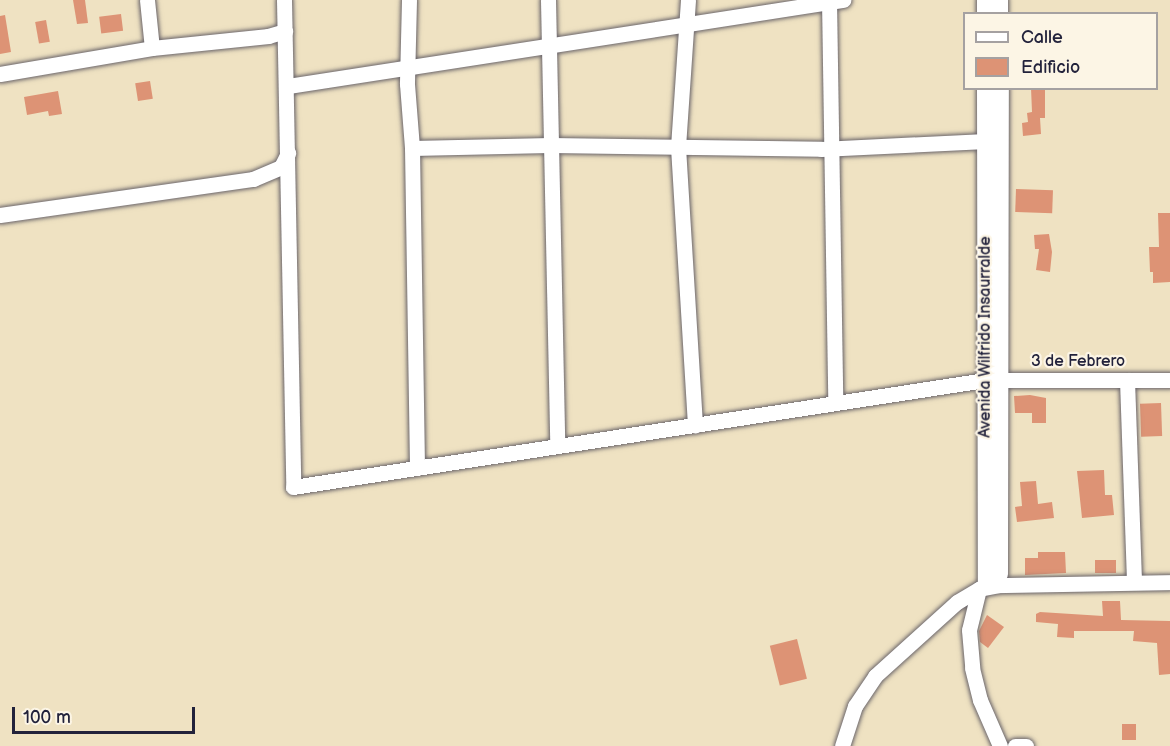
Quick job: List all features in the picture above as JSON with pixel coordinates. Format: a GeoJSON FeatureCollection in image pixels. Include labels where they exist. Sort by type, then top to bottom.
{"type":"FeatureCollection","features":[{"type":"Feature","properties":{"kind":"street"},"geometry":{"type":"LineString","coordinates":[[147,0],[152,48]]}},
{"type":"Feature","properties":{"kind":"street"},"geometry":{"type":"LineString","coordinates":[[0,215],[253,179],[280,167],[288,153],[284,0]]}},
{"type":"Feature","properties":{"kind":"street"},"geometry":{"type":"LineString","coordinates":[[409,0],[408,68],[412,148],[417,468]]}},
{"type":"Feature","properties":{"kind":"street"},"geometry":{"type":"LineString","coordinates":[[548,0],[557,446]]}},
{"type":"Feature","properties":{"kind":"street"},"geometry":{"type":"LineString","coordinates":[[688,0],[678,147],[695,425]]}},
{"type":"Feature","properties":{"kind":"street"},"geometry":{"type":"LineString","coordinates":[[288,86],[834,1],[831,149],[835,403]]}},
{"type":"Feature","properties":{"kind":"street"},"geometry":{"type":"LineString","coordinates":[[0,74],[152,48],[268,36],[285,31]]}},
{"type":"Feature","properties":{"kind":"street","name":"Avenida Wilfrido Insaurralde"},"geometry":{"type":"LineString","coordinates":[[986,90],[993,380]]}},
{"type":"Feature","properties":{"kind":"street","name":"Avenida Wilfrido Insaurralde"},"geometry":{"type":"LineString","coordinates":[[988,586],[1000,90]]}},
{"type":"Feature","properties":{"kind":"street"},"geometry":{"type":"LineString","coordinates":[[412,148],[550,145],[831,149],[986,141]]}},
{"type":"Feature","properties":{"kind":"street","name":"3 de Febrero"},"geometry":{"type":"LineString","coordinates":[[288,153],[293,487],[993,380],[1170,380]]}},
{"type":"Feature","properties":{"kind":"street"},"geometry":{"type":"LineString","coordinates":[[1127,380],[1134,582]]}},
{"type":"Feature","properties":{"kind":"street"},"geometry":{"type":"LineString","coordinates":[[842,746],[855,706],[875,676],[957,602],[988,586],[1170,582]]}},
{"type":"Feature","properties":{"kind":"street"},"geometry":{"type":"LineString","coordinates":[[988,586],[969,630],[972,668],[980,700],[1000,746]]}},
{"type":"Feature","properties":{"kind":"street"},"geometry":{"type":"LineString","coordinates":[[1015,746],[1026,746]]}},
{"type":"Feature","properties":{"kind":"building"},"geometry":{"type":"Polygon","coordinates":[[[73,0],[85,0],[88,23],[77,24],[73,0]]]}},
{"type":"Feature","properties":{"kind":"building"},"geometry":{"type":"Polygon","coordinates":[[[121,14],[123,31],[101,34],[99,17],[121,14]]]}},
{"type":"Feature","properties":{"kind":"building"},"geometry":{"type":"Polygon","coordinates":[[[5,15],[11,52],[0,54],[0,16],[5,15]]]}},
{"type":"Feature","properties":{"kind":"building"},"geometry":{"type":"Polygon","coordinates":[[[46,20],[50,42],[39,44],[35,22],[46,20]]]}},
{"type":"Feature","properties":{"kind":"building"},"geometry":{"type":"Polygon","coordinates":[[[150,81],[153,99],[138,101],[135,83],[150,81]]]}},
{"type":"Feature","properties":{"kind":"building"},"geometry":{"type":"Polygon","coordinates":[[[1031,90],[1045,90],[1045,118],[1040,118],[1041,134],[1023,136],[1022,123],[1028,122],[1027,113],[1032,112],[1031,90]]]}},
{"type":"Feature","properties":{"kind":"building"},"geometry":{"type":"Polygon","coordinates":[[[58,91],[62,114],[49,116],[48,111],[27,115],[24,97],[58,91]]]}},
{"type":"Feature","properties":{"kind":"building"},"geometry":{"type":"Polygon","coordinates":[[[1016,189],[1053,190],[1052,213],[1015,212],[1016,189]]]}},
{"type":"Feature","properties":{"kind":"building"},"geometry":{"type":"Polygon","coordinates":[[[1158,213],[1170,213],[1170,282],[1153,283],[1149,247],[1159,247],[1158,213]]]}},
{"type":"Feature","properties":{"kind":"building"},"geometry":{"type":"Polygon","coordinates":[[[1049,234],[1052,252],[1050,272],[1036,270],[1039,249],[1035,249],[1034,235],[1049,234]]]}},
{"type":"Feature","properties":{"kind":"building"},"geometry":{"type":"Polygon","coordinates":[[[1030,395],[1046,398],[1046,423],[1032,423],[1032,413],[1015,413],[1014,396],[1030,395]]]}},
{"type":"Feature","properties":{"kind":"building"},"geometry":{"type":"Polygon","coordinates":[[[1161,403],[1162,436],[1141,437],[1140,404],[1161,403]]]}},
{"type":"Feature","properties":{"kind":"building"},"geometry":{"type":"Polygon","coordinates":[[[1104,470],[1105,495],[1112,495],[1114,515],[1082,518],[1077,471],[1104,470]]]}},
{"type":"Feature","properties":{"kind":"building"},"geometry":{"type":"Polygon","coordinates":[[[1036,481],[1038,504],[1052,502],[1054,518],[1017,522],[1015,507],[1022,506],[1020,482],[1036,481]]]}},
{"type":"Feature","properties":{"kind":"building"},"geometry":{"type":"Polygon","coordinates":[[[1038,552],[1065,552],[1066,573],[1025,575],[1025,558],[1038,558],[1038,552]]]}},
{"type":"Feature","properties":{"kind":"building"},"geometry":{"type":"Polygon","coordinates":[[[1095,560],[1116,560],[1116,573],[1095,573],[1095,560]]]}},
{"type":"Feature","properties":{"kind":"building"},"geometry":{"type":"Polygon","coordinates":[[[1102,601],[1120,601],[1121,620],[1170,621],[1170,674],[1159,675],[1157,643],[1133,641],[1134,631],[1074,631],[1074,638],[1057,637],[1058,624],[1036,622],[1036,614],[1040,612],[1103,616],[1102,601]]]}},
{"type":"Feature","properties":{"kind":"building"},"geometry":{"type":"Polygon","coordinates":[[[987,615],[1004,627],[988,648],[980,642],[979,631],[987,615]]]}},
{"type":"Feature","properties":{"kind":"building"},"geometry":{"type":"Polygon","coordinates":[[[797,639],[807,679],[780,686],[770,646],[797,639]]]}},
{"type":"Feature","properties":{"kind":"building"},"geometry":{"type":"Polygon","coordinates":[[[1122,724],[1136,724],[1136,740],[1122,740],[1122,724]]]}}]}
